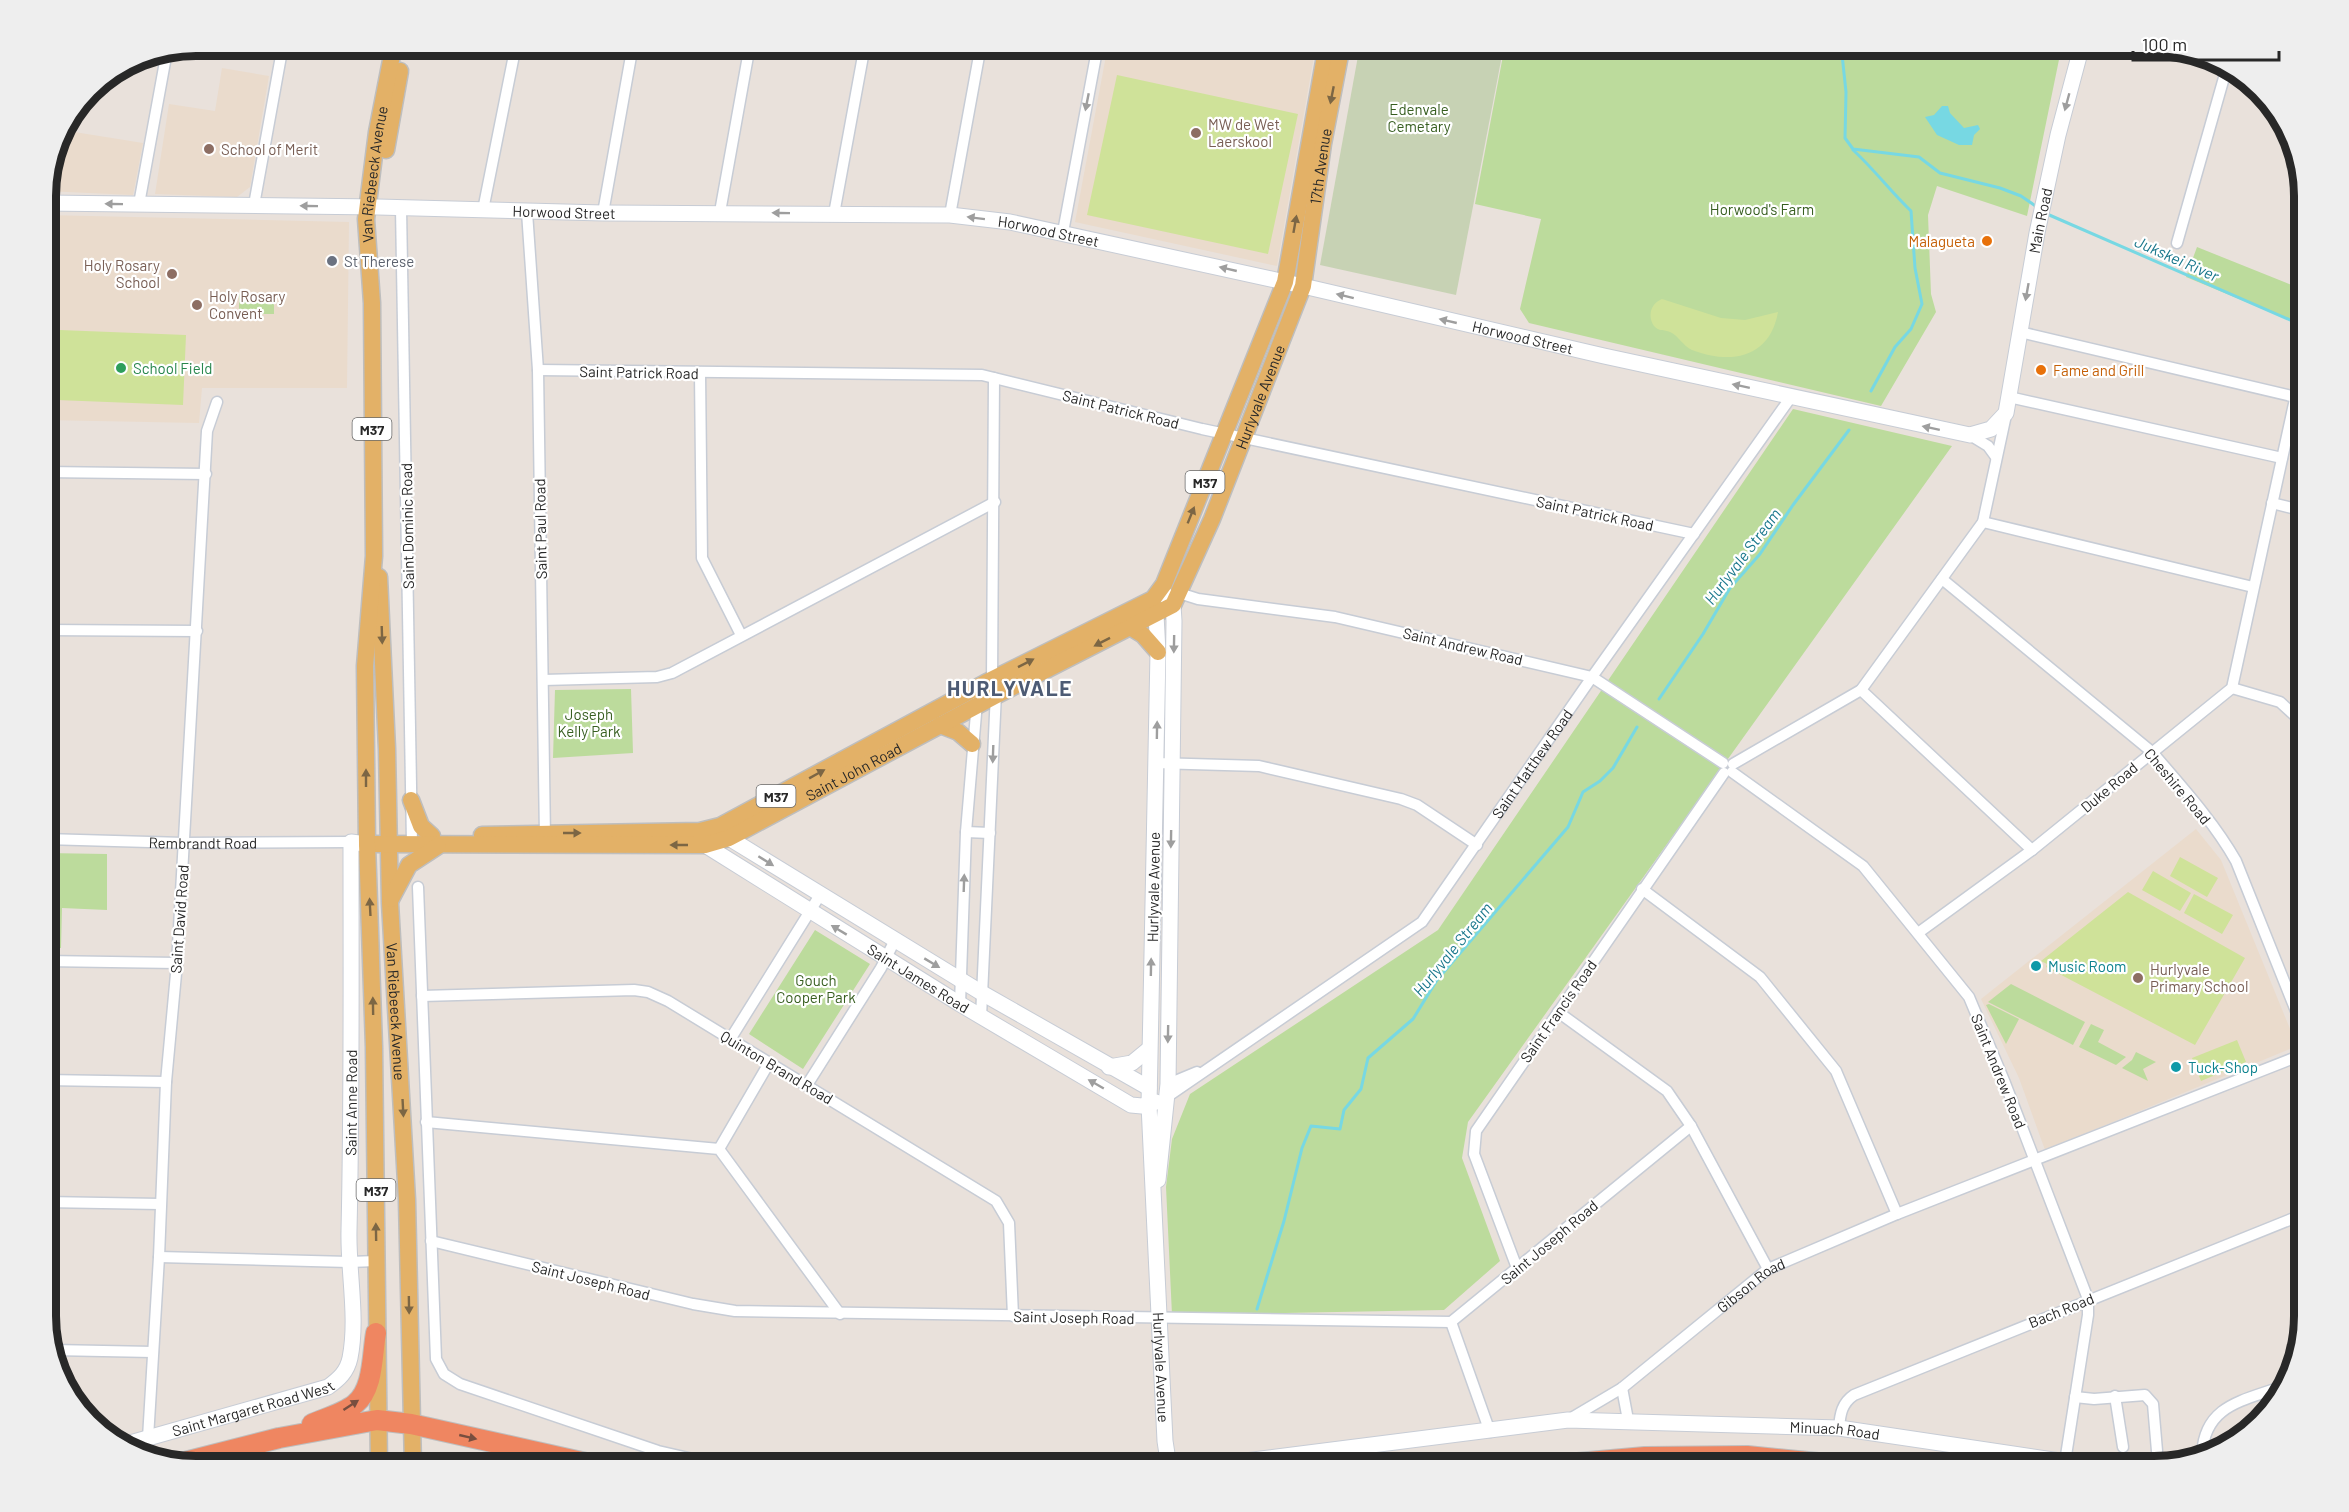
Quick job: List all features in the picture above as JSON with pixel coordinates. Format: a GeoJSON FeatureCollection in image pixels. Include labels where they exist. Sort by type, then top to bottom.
{"type":"FeatureCollection","features":[{"type":"Feature","properties":{"kind":"highway"},"geometry":{"type":"LineString","coordinates":[[279,1438],[352,1406],[361,1399],[369,1381],[376,1333]]}},
{"type":"Feature","properties":{"kind":"highway"},"geometry":{"type":"LineString","coordinates":[[208,1456],[279,1438],[377,1420],[411,1424],[555,1456]]}},
{"type":"Feature","properties":{"kind":"main road","name":"Van Riebeeck Avenue"},"geometry":{"type":"LineString","coordinates":[[379,1456],[374,1047],[361,841],[366,666],[374,556],[373,207],[392,56]]}},
{"type":"Feature","properties":{"kind":"main road","name":"Van Riebeeck Avenue"},"geometry":{"type":"LineString","coordinates":[[383,133],[401,56]]}},
{"type":"Feature","properties":{"kind":"main road","name":"17th Avenue"},"geometry":{"type":"LineString","coordinates":[[1285,282],[1325,56]]}},
{"type":"Feature","properties":{"kind":"main road","name":"17th Avenue"},"geometry":{"type":"LineString","coordinates":[[1303,286],[1323,144],[1340,56]]}},
{"type":"Feature","properties":{"kind":"main road","name":"Hurlyvale Avenue"},"geometry":{"type":"LineString","coordinates":[[1152,609],[1285,282]]}},
{"type":"Feature","properties":{"kind":"main road","name":"Hurlyvale Avenue"},"geometry":{"type":"LineString","coordinates":[[1176,599],[1212,519],[1242,436],[1303,286]]}},
{"type":"Feature","properties":{"kind":"main road"},"geometry":{"type":"LineString","coordinates":[[1158,652],[1126,621],[1152,590],[1174,555]]}},
{"type":"Feature","properties":{"kind":"main road","name":"Van Riebeeck Avenue"},"geometry":{"type":"LineString","coordinates":[[374,556],[380,585],[390,903],[406,1189],[413,1456]]}},
{"type":"Feature","properties":{"kind":"main road","name":"Saint John Road"},"geometry":{"type":"LineString","coordinates":[[724,832],[993,684],[1176,599]]}},
{"type":"Feature","properties":{"kind":"main road","name":"Saint John Road"},"geometry":{"type":"LineString","coordinates":[[361,841],[702,838],[724,832],[940,725],[975,706],[993,684]]}},
{"type":"Feature","properties":{"kind":"main road"},"geometry":{"type":"LineString","coordinates":[[940,725],[958,732],[972,744]]}},
{"type":"Feature","properties":{"kind":"main road"},"geometry":{"type":"LineString","coordinates":[[390,903],[413,861],[436,840],[421,826],[411,800]]}},
{"type":"Feature","properties":{"kind":"street"},"geometry":{"type":"LineString","coordinates":[[254,205],[282,56]]}},
{"type":"Feature","properties":{"kind":"street"},"geometry":{"type":"LineString","coordinates":[[483,210],[514,56]]}},
{"type":"Feature","properties":{"kind":"street"},"geometry":{"type":"LineString","coordinates":[[603,213],[631,56]]}},
{"type":"Feature","properties":{"kind":"street"},"geometry":{"type":"LineString","coordinates":[[720,212],[748,56]]}},
{"type":"Feature","properties":{"kind":"street"},"geometry":{"type":"LineString","coordinates":[[834,214],[863,56]]}},
{"type":"Feature","properties":{"kind":"street"},"geometry":{"type":"LineString","coordinates":[[950,214],[979,56]]}},
{"type":"Feature","properties":{"kind":"street"},"geometry":{"type":"LineString","coordinates":[[1063,232],[1096,56]]}},
{"type":"Feature","properties":{"kind":"street","name":"Main Road"},"geometry":{"type":"LineString","coordinates":[[2009,397],[2037,233],[2058,135],[2079,56]]}},
{"type":"Feature","properties":{"kind":"street"},"geometry":{"type":"LineString","coordinates":[[138,204],[165,59]]}},
{"type":"Feature","properties":{"kind":"street"},"geometry":{"type":"LineString","coordinates":[[2176,243],[2225,76]]}},
{"type":"Feature","properties":{"kind":"street","name":"Horwood Street"},"geometry":{"type":"LineString","coordinates":[[56,203],[373,207],[603,213],[950,214],[1063,232],[1791,397],[1970,435]]}},
{"type":"Feature","properties":{"kind":"street","name":"Saint Dominic Road"},"geometry":{"type":"LineString","coordinates":[[401,208],[411,841]]}},
{"type":"Feature","properties":{"kind":"street","name":"Saint Paul Road"},"geometry":{"type":"LineString","coordinates":[[527,212],[538,370],[545,839]]}},
{"type":"Feature","properties":{"kind":"street"},"geometry":{"type":"LineString","coordinates":[[2020,332],[2294,397]]}},
{"type":"Feature","properties":{"kind":"street","name":"Saint Patrick Road"},"geometry":{"type":"LineString","coordinates":[[538,370],[968,374],[994,378],[1202,429],[1225,432],[1694,534]]}},
{"type":"Feature","properties":{"kind":"street"},"geometry":{"type":"LineString","coordinates":[[700,373],[702,558],[741,635]]}},
{"type":"Feature","properties":{"kind":"street"},"geometry":{"type":"LineString","coordinates":[[981,1017],[990,833],[995,502],[994,378]]}},
{"type":"Feature","properties":{"kind":"street","name":"Saint Matthew Road"},"geometry":{"type":"LineString","coordinates":[[1149,1105],[1167,1090],[1211,1067],[1412,932],[1431,912],[1592,677],[1791,397]]}},
{"type":"Feature","properties":{"kind":"street"},"geometry":{"type":"LineString","coordinates":[[1728,768],[1861,690],[1983,522],[2009,397],[2282,458]]}},
{"type":"Feature","properties":{"kind":"street","name":"Saint David Road"},"geometry":{"type":"LineString","coordinates":[[148,1438],[159,1257],[166,1083],[177,963],[207,431],[217,402]]}},
{"type":"Feature","properties":{"kind":"street"},"geometry":{"type":"LineString","coordinates":[[1970,435],[1991,429],[2006,413]]}},
{"type":"Feature","properties":{"kind":"street"},"geometry":{"type":"LineString","coordinates":[[2294,418],[2282,458],[2232,688],[2280,702],[2294,715]]}},
{"type":"Feature","properties":{"kind":"street"},"geometry":{"type":"LineString","coordinates":[[1970,435],[1988,446],[1996,457]]}},
{"type":"Feature","properties":{"kind":"street"},"geometry":{"type":"LineString","coordinates":[[56,472],[206,474]]}},
{"type":"Feature","properties":{"kind":"street"},"geometry":{"type":"LineString","coordinates":[[543,680],[668,675],[995,502]]}},
{"type":"Feature","properties":{"kind":"street"},"geometry":{"type":"LineString","coordinates":[[2272,503],[2294,508]]}},
{"type":"Feature","properties":{"kind":"street"},"geometry":{"type":"LineString","coordinates":[[1983,522],[2253,586]]}},
{"type":"Feature","properties":{"kind":"street","name":"Cheshire Road"},"geometry":{"type":"LineString","coordinates":[[1942,579],[2151,752],[2230,851],[2249,892],[2294,1006]]}},
{"type":"Feature","properties":{"kind":"street"},"geometry":{"type":"LineString","coordinates":[[1161,589],[1176,599]]}},
{"type":"Feature","properties":{"kind":"street","name":"Saint Andrew Road"},"geometry":{"type":"LineString","coordinates":[[1176,599],[1198,599],[1335,617],[1592,677],[1728,768],[1858,861],[1973,1004],[2088,1299],[2088,1315],[2066,1456]]}},
{"type":"Feature","properties":{"kind":"street","name":"Hurlyvale Avenue"},"geometry":{"type":"LineString","coordinates":[[1167,1456],[1158,1319],[1149,1105],[1149,1048],[1164,764],[1176,599]]}},
{"type":"Feature","properties":{"kind":"street","name":"Hurlyvale Avenue"},"geometry":{"type":"LineString","coordinates":[[1152,609],[1158,652],[1164,764],[1167,1090],[1160,1168],[1154,1194]]}},
{"type":"Feature","properties":{"kind":"street"},"geometry":{"type":"LineString","coordinates":[[56,630],[197,631]]}},
{"type":"Feature","properties":{"kind":"street","name":"Duke Road"},"geometry":{"type":"LineString","coordinates":[[1918,933],[2032,850],[2232,688]]}},
{"type":"Feature","properties":{"kind":"street"},"geometry":{"type":"LineString","coordinates":[[1861,690],[2032,850]]}},
{"type":"Feature","properties":{"kind":"street"},"geometry":{"type":"LineString","coordinates":[[960,1004],[966,832],[975,706]]}},
{"type":"Feature","properties":{"kind":"street"},"geometry":{"type":"LineString","coordinates":[[1164,764],[1258,766],[1401,799],[1417,805],[1477,845]]}},
{"type":"Feature","properties":{"kind":"street","name":"Saint Francis Road"},"geometry":{"type":"LineString","coordinates":[[1517,1268],[1474,1154],[1473,1138],[1480,1122],[1728,768]]}},
{"type":"Feature","properties":{"kind":"street","name":"Saint James Road"},"geometry":{"type":"LineString","coordinates":[[724,832],[820,895],[982,993],[1109,1068],[1149,1088]]}},
{"type":"Feature","properties":{"kind":"street"},"geometry":{"type":"LineString","coordinates":[[966,832],[990,833]]}},
{"type":"Feature","properties":{"kind":"street","name":"Saint James Road"},"geometry":{"type":"LineString","coordinates":[[702,838],[810,912],[981,1017],[1131,1105]]}},
{"type":"Feature","properties":{"kind":"street","name":"Rembrandt Road"},"geometry":{"type":"LineString","coordinates":[[56,839],[184,843],[361,841]]}},
{"type":"Feature","properties":{"kind":"street","name":"Saint Anne Road"},"geometry":{"type":"LineString","coordinates":[[348,1365],[352,1326],[349,1262],[353,1046],[361,841]]}},
{"type":"Feature","properties":{"kind":"street"},"geometry":{"type":"LineString","coordinates":[[418,887],[436,1359],[444,1374],[460,1384],[658,1451],[680,1456]]}},
{"type":"Feature","properties":{"kind":"street"},"geometry":{"type":"LineString","coordinates":[[1642,889],[1760,977],[1829,1062],[1844,1084],[1897,1214]]}},
{"type":"Feature","properties":{"kind":"street"},"geometry":{"type":"LineString","coordinates":[[731,1038],[820,895]]}},
{"type":"Feature","properties":{"kind":"street"},"geometry":{"type":"LineString","coordinates":[[807,1085],[881,968],[895,940]]}},
{"type":"Feature","properties":{"kind":"street"},"geometry":{"type":"LineString","coordinates":[[56,961],[177,963]]}},
{"type":"Feature","properties":{"kind":"street","name":"Quinton Brand Road"},"geometry":{"type":"LineString","coordinates":[[422,996],[634,990],[648,992],[668,1001],[996,1201],[1009,1223],[1013,1316]]}},
{"type":"Feature","properties":{"kind":"street"},"geometry":{"type":"LineString","coordinates":[[1557,1012],[1657,1081],[1671,1096],[1691,1126],[1768,1269]]}},
{"type":"Feature","properties":{"kind":"street"},"geometry":{"type":"LineString","coordinates":[[353,1046],[374,1047]]}},
{"type":"Feature","properties":{"kind":"street"},"geometry":{"type":"LineString","coordinates":[[1109,1068],[1131,1063],[1149,1048]]}},
{"type":"Feature","properties":{"kind":"street","name":"Gibson Road"},"geometry":{"type":"LineString","coordinates":[[1290,1456],[1490,1432],[1568,1420],[1622,1388],[1768,1269],[1897,1214],[2294,1058]]}},
{"type":"Feature","properties":{"kind":"street"},"geometry":{"type":"LineString","coordinates":[[719,1149],[769,1063]]}},
{"type":"Feature","properties":{"kind":"street"},"geometry":{"type":"LineString","coordinates":[[56,1080],[166,1083]]}},
{"type":"Feature","properties":{"kind":"street","name":"Saint Matthew Road"},"geometry":{"type":"LineString","coordinates":[[1149,1088],[1167,1090]]}},
{"type":"Feature","properties":{"kind":"street"},"geometry":{"type":"LineString","coordinates":[[1131,1105],[1149,1105]]}},
{"type":"Feature","properties":{"kind":"street"},"geometry":{"type":"LineString","coordinates":[[1131,1105],[1150,1125]]}},
{"type":"Feature","properties":{"kind":"street"},"geometry":{"type":"LineString","coordinates":[[426,1122],[719,1149],[840,1314]]}},
{"type":"Feature","properties":{"kind":"street","name":"Saint Joseph Road"},"geometry":{"type":"LineString","coordinates":[[430,1241],[711,1308],[840,1314],[1451,1322],[1691,1126]]}},
{"type":"Feature","properties":{"kind":"street"},"geometry":{"type":"LineString","coordinates":[[56,1202],[160,1204]]}},
{"type":"Feature","properties":{"kind":"street","name":"Bach Road"},"geometry":{"type":"LineString","coordinates":[[1839,1428],[1840,1415],[1847,1400],[1854,1395],[2294,1218]]}},
{"type":"Feature","properties":{"kind":"street"},"geometry":{"type":"LineString","coordinates":[[159,1257],[377,1261]]}},
{"type":"Feature","properties":{"kind":"street"},"geometry":{"type":"LineString","coordinates":[[1451,1322],[1490,1432]]}},
{"type":"Feature","properties":{"kind":"street"},"geometry":{"type":"LineString","coordinates":[[59,1350],[153,1352]]}},
{"type":"Feature","properties":{"kind":"street","name":"Saint Margaret Road West"},"geometry":{"type":"LineString","coordinates":[[134,1442],[328,1386],[343,1375],[348,1365]]}},
{"type":"Feature","properties":{"kind":"street"},"geometry":{"type":"LineString","coordinates":[[1622,1388],[1628,1420]]}},
{"type":"Feature","properties":{"kind":"street"},"geometry":{"type":"LineString","coordinates":[[2203,1447],[2206,1430],[2213,1417],[2224,1409],[2272,1390]]}},
{"type":"Feature","properties":{"kind":"street"},"geometry":{"type":"LineString","coordinates":[[2075,1396],[2141,1394],[2150,1399],[2153,1404],[2157,1451]]}},
{"type":"Feature","properties":{"kind":"street"},"geometry":{"type":"LineString","coordinates":[[2115,1396],[2123,1447]]}},
{"type":"Feature","properties":{"kind":"street","name":"Minuach Road"},"geometry":{"type":"LineString","coordinates":[[1568,1420],[1839,1428],[2025,1456]]}},
{"type":"Feature","properties":{"kind":"shaded area","name":"MW de Wet Laerskool"},"geometry":{"type":"Polygon","coordinates":[[[1106,56],[1314,56],[1277,266],[1075,222],[1106,56]]]}},
{"type":"Feature","properties":{"kind":"shaded area","name":"School of Merit"},"geometry":{"type":"Polygon","coordinates":[[[222,68],[269,76],[250,187],[237,197],[155,194],[169,104],[215,111],[222,68]]]}},
{"type":"Feature","properties":{"kind":"shaded area"},"geometry":{"type":"Polygon","coordinates":[[[71,131],[143,143],[133,195],[56,192],[60,159],[71,131]]]}},
{"type":"Feature","properties":{"kind":"shaded area","name":"Holy Rosary Convent"},"geometry":{"type":"Polygon","coordinates":[[[56,215],[349,222],[347,388],[202,388],[199,423],[56,420],[56,215]]]}},
{"type":"Feature","properties":{"kind":"shaded area","name":"Hurlyvale Primary School"},"geometry":{"type":"Polygon","coordinates":[[[2196,829],[2221,860],[2294,1039],[2294,1047],[2045,1150],[2019,1078],[1981,999],[2196,829]]]}},
{"type":"Feature","properties":{"kind":"green space","name":"Edenvale Cemetary"},"geometry":{"type":"Polygon","coordinates":[[[1358,56],[1502,56],[1456,295],[1320,265],[1358,56]]]}},
{"type":"Feature","properties":{"kind":"green space","name":"Horwood's Farm"},"geometry":{"type":"Polygon","coordinates":[[[1503,56],[2060,56],[2027,216],[1937,186],[1928,215],[1931,294],[1936,312],[1881,406],[1529,323],[1520,309],[1541,219],[1475,204],[1503,56]]]}},
{"type":"Feature","properties":{"kind":"green space","name":"MW de Wet Laerskool"},"geometry":{"type":"Polygon","coordinates":[[[1117,75],[1298,114],[1268,254],[1087,215],[1117,75]]]}},
{"type":"Feature","properties":{"kind":"green space"},"geometry":{"type":"Polygon","coordinates":[[[2197,247],[2294,286],[2294,322],[2186,277],[2197,247]]]}},
{"type":"Feature","properties":{"kind":"green space"},"geometry":{"type":"Polygon","coordinates":[[[239,294],[274,294],[274,314],[239,314],[239,294]]]}},
{"type":"Feature","properties":{"kind":"green space"},"geometry":{"type":"Polygon","coordinates":[[[1662,299],[1721,318],[1745,320],[1778,312],[1774,327],[1758,348],[1747,354],[1721,357],[1692,350],[1673,333],[1656,328],[1652,322],[1651,310],[1662,299]]]}},
{"type":"Feature","properties":{"kind":"green space","name":"School Field"},"geometry":{"type":"Polygon","coordinates":[[[60,330],[186,335],[183,405],[57,400],[60,330]]]}},
{"type":"Feature","properties":{"kind":"green space"},"geometry":{"type":"Polygon","coordinates":[[[1793,409],[1952,446],[1468,1122],[1462,1158],[1500,1261],[1444,1310],[1172,1315],[1166,1187],[1172,1139],[1190,1094],[1438,930],[1793,409]]]}},
{"type":"Feature","properties":{"kind":"green space","name":"Joseph Kelly Park"},"geometry":{"type":"Polygon","coordinates":[[[631,689],[633,753],[553,758],[555,690],[631,689]]]}},
{"type":"Feature","properties":{"kind":"green space"},"geometry":{"type":"Polygon","coordinates":[[[56,853],[107,854],[107,910],[62,908],[61,948],[56,948],[56,853]]]}},
{"type":"Feature","properties":{"kind":"green space"},"geometry":{"type":"Polygon","coordinates":[[[2180,857],[2218,878],[2207,897],[2170,876],[2180,857]]]}},
{"type":"Feature","properties":{"kind":"green space"},"geometry":{"type":"Polygon","coordinates":[[[2153,871],[2191,893],[2180,911],[2142,890],[2153,871]]]}},
{"type":"Feature","properties":{"kind":"green space"},"geometry":{"type":"Polygon","coordinates":[[[2128,892],[2245,958],[2195,1045],[2046,967],[2047,964],[2041,961],[2128,892]]]}},
{"type":"Feature","properties":{"kind":"green space"},"geometry":{"type":"Polygon","coordinates":[[[2194,894],[2233,915],[2222,934],[2184,913],[2194,894]]]}},
{"type":"Feature","properties":{"kind":"green space","name":"Gouch Cooper Park"},"geometry":{"type":"Polygon","coordinates":[[[815,930],[870,964],[803,1069],[749,1034],[815,930]]]}},
{"type":"Feature","properties":{"kind":"green space"},"geometry":{"type":"Polygon","coordinates":[[[2011,984],[2085,1022],[2073,1045],[1988,1002],[2011,984]]]}},
{"type":"Feature","properties":{"kind":"green space"},"geometry":{"type":"Polygon","coordinates":[[[1989,1004],[2019,1019],[2006,1044],[1986,1005],[1989,1004]]]}},
{"type":"Feature","properties":{"kind":"green space"},"geometry":{"type":"Polygon","coordinates":[[[2091,1024],[2104,1030],[2098,1042],[2126,1057],[2116,1065],[2079,1047],[2091,1024]]]}},
{"type":"Feature","properties":{"kind":"green space"},"geometry":{"type":"Polygon","coordinates":[[[2237,1040],[2246,1062],[2201,1081],[2192,1058],[2237,1040]]]}},
{"type":"Feature","properties":{"kind":"green space"},"geometry":{"type":"Polygon","coordinates":[[[2136,1052],[2156,1062],[2143,1069],[2148,1081],[2122,1068],[2132,1060],[2136,1052]]]}},
{"type":"Feature","properties":{"kind":"water"},"geometry":{"type":"Polygon","coordinates":[[[1942,106],[1948,106],[1950,113],[1964,128],[1978,125],[1980,129],[1974,135],[1972,145],[1959,145],[1937,135],[1925,117],[1934,115],[1942,106]]]}},
{"type":"Feature","properties":{"kind":"waterway","name":"Hurlyvale Stream"},"geometry":{"type":"LineString","coordinates":[[1842,56],[1846,92],[1845,138],[1853,149],[1919,157],[1940,173],[2000,188],[2021,196],[2037,207]]}},
{"type":"Feature","properties":{"kind":"waterway","name":"Jukskei River"},"geometry":{"type":"LineString","coordinates":[[1853,150],[1911,211],[1915,268],[1922,304],[1911,329],[1895,347],[1871,391]]}},
{"type":"Feature","properties":{"kind":"waterway","name":"Jukskei River"},"geometry":{"type":"LineString","coordinates":[[2047,214],[2294,322]]}},
{"type":"Feature","properties":{"kind":"waterway","name":"Hurlyvale Stream"},"geometry":{"type":"LineString","coordinates":[[1659,699],[1703,634],[1730,588],[1760,554],[1849,430]]}},
{"type":"Feature","properties":{"kind":"waterway","name":"Hurlyvale Stream"},"geometry":{"type":"LineString","coordinates":[[1257,1309],[1284,1221],[1302,1148],[1311,1126],[1340,1129],[1344,1110],[1361,1089],[1368,1058],[1413,1019],[1437,980],[1568,827],[1583,792],[1600,781],[1613,768],[1637,727]]}},
{"type":"Feature","properties":{"kind":"place","name":"MW de Wet Laerskool"},"geometry":{"type":"Point","coordinates":[1196,133]}},
{"type":"Feature","properties":{"kind":"place","name":"School of Merit"},"geometry":{"type":"Point","coordinates":[209,149]}},
{"type":"Feature","properties":{"kind":"place","name":"Malagueta"},"geometry":{"type":"Point","coordinates":[1987,241]}},
{"type":"Feature","properties":{"kind":"place","name":"St Therese"},"geometry":{"type":"Point","coordinates":[332,261]}},
{"type":"Feature","properties":{"kind":"place","name":"Holy Rosary School"},"geometry":{"type":"Point","coordinates":[172,274]}},
{"type":"Feature","properties":{"kind":"place","name":"Holy Rosary Convent"},"geometry":{"type":"Point","coordinates":[197,305]}},
{"type":"Feature","properties":{"kind":"place","name":"School Field"},"geometry":{"type":"Point","coordinates":[121,368]}},
{"type":"Feature","properties":{"kind":"place","name":"Fame and Grill"},"geometry":{"type":"Point","coordinates":[2041,370]}},
{"type":"Feature","properties":{"kind":"place","name":"Music Room"},"geometry":{"type":"Point","coordinates":[2036,966]}},
{"type":"Feature","properties":{"kind":"place","name":"Hurlyvale Primary School"},"geometry":{"type":"Point","coordinates":[2138,978]}},
{"type":"Feature","properties":{"kind":"place","name":"Tuck-Shop"},"geometry":{"type":"Point","coordinates":[2176,1067]}},
{"type":"Feature","properties":{"kind":"district","name":"HURLYVALE"},"geometry":{"type":"Point","coordinates":[1010,687]}}]}
